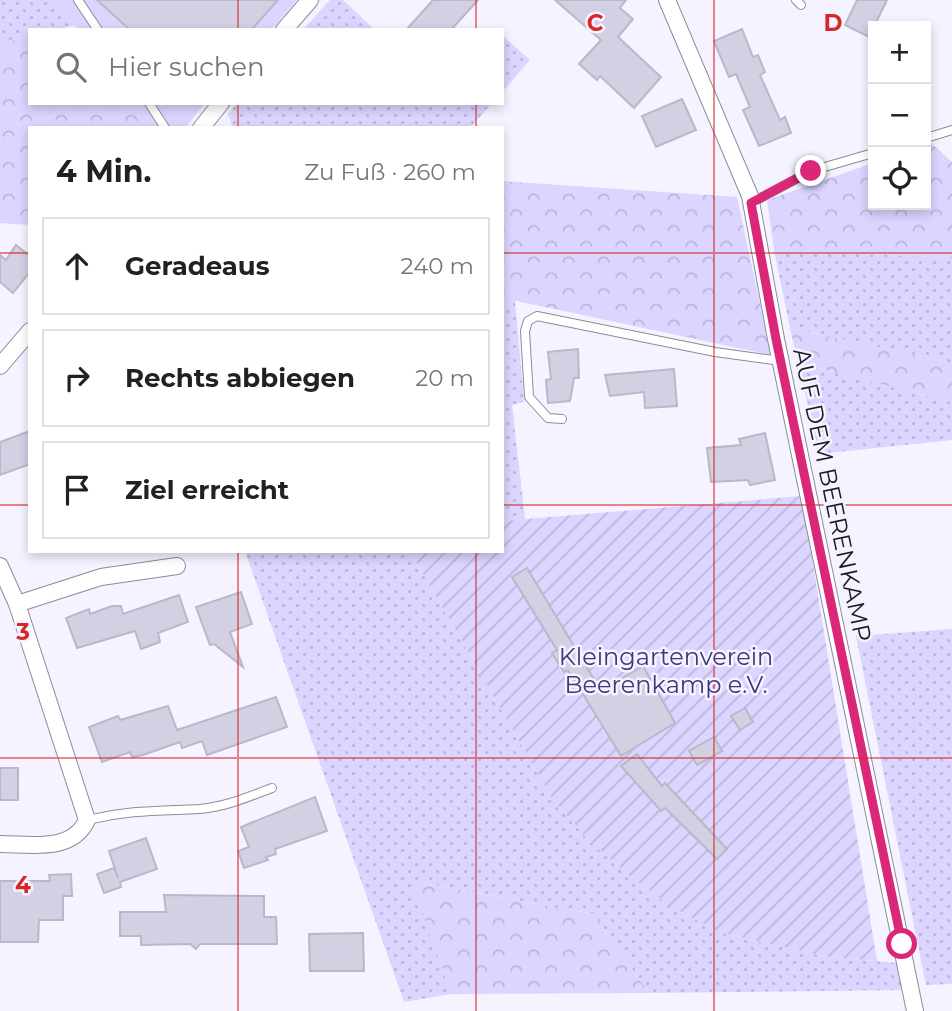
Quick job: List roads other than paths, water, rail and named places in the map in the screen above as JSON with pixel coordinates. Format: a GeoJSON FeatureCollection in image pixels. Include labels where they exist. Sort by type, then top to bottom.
{"type":"FeatureCollection","features":[{"type":"Feature","properties":{"kind":"street"},"geometry":{"type":"LineString","coordinates":[[286,28],[310,0]]}},
{"type":"Feature","properties":{"kind":"street","name":"AUF DEM BEERENKAMP"},"geometry":{"type":"LineString","coordinates":[[667,0],[751,203],[915,1011]]}},
{"type":"Feature","properties":{"kind":"street"},"geometry":{"type":"LineString","coordinates":[[203,126],[220,105]]}},
{"type":"Feature","properties":{"kind":"street"},"geometry":{"type":"LineString","coordinates":[[0,366],[28,333]]}},
{"type":"Feature","properties":{"kind":"street"},"geometry":{"type":"LineString","coordinates":[[0,566],[17,604],[87,820],[81,833],[66,842],[0,844]]}},
{"type":"Feature","properties":{"kind":"street"},"geometry":{"type":"LineString","coordinates":[[17,604],[101,577],[177,566]]}},
{"type":"Feature","properties":{"kind":"lane"},"geometry":{"type":"LineString","coordinates":[[78,0],[97,28]]}},
{"type":"Feature","properties":{"kind":"lane"},"geometry":{"type":"LineString","coordinates":[[150,105],[164,126]]}},
{"type":"Feature","properties":{"kind":"lane"},"geometry":{"type":"LineString","coordinates":[[931,136],[952,130]]}},
{"type":"Feature","properties":{"kind":"lane"},"geometry":{"type":"LineString","coordinates":[[751,203],[811,171],[868,154]]}},
{"type":"Feature","properties":{"kind":"lane"},"geometry":{"type":"LineString","coordinates":[[562,419],[548,418],[529,397],[525,331],[528,321],[537,316],[703,350],[781,361]]}},
{"type":"Feature","properties":{"kind":"lane"},"geometry":{"type":"LineString","coordinates":[[87,820],[127,811],[200,809],[227,804],[272,788]]}},
{"type":"Feature","properties":{"kind":"park label","name":"Kleingartenverein Beerenkamp e.V."},"geometry":{"type":"Point","coordinates":[666,671]}}]}
